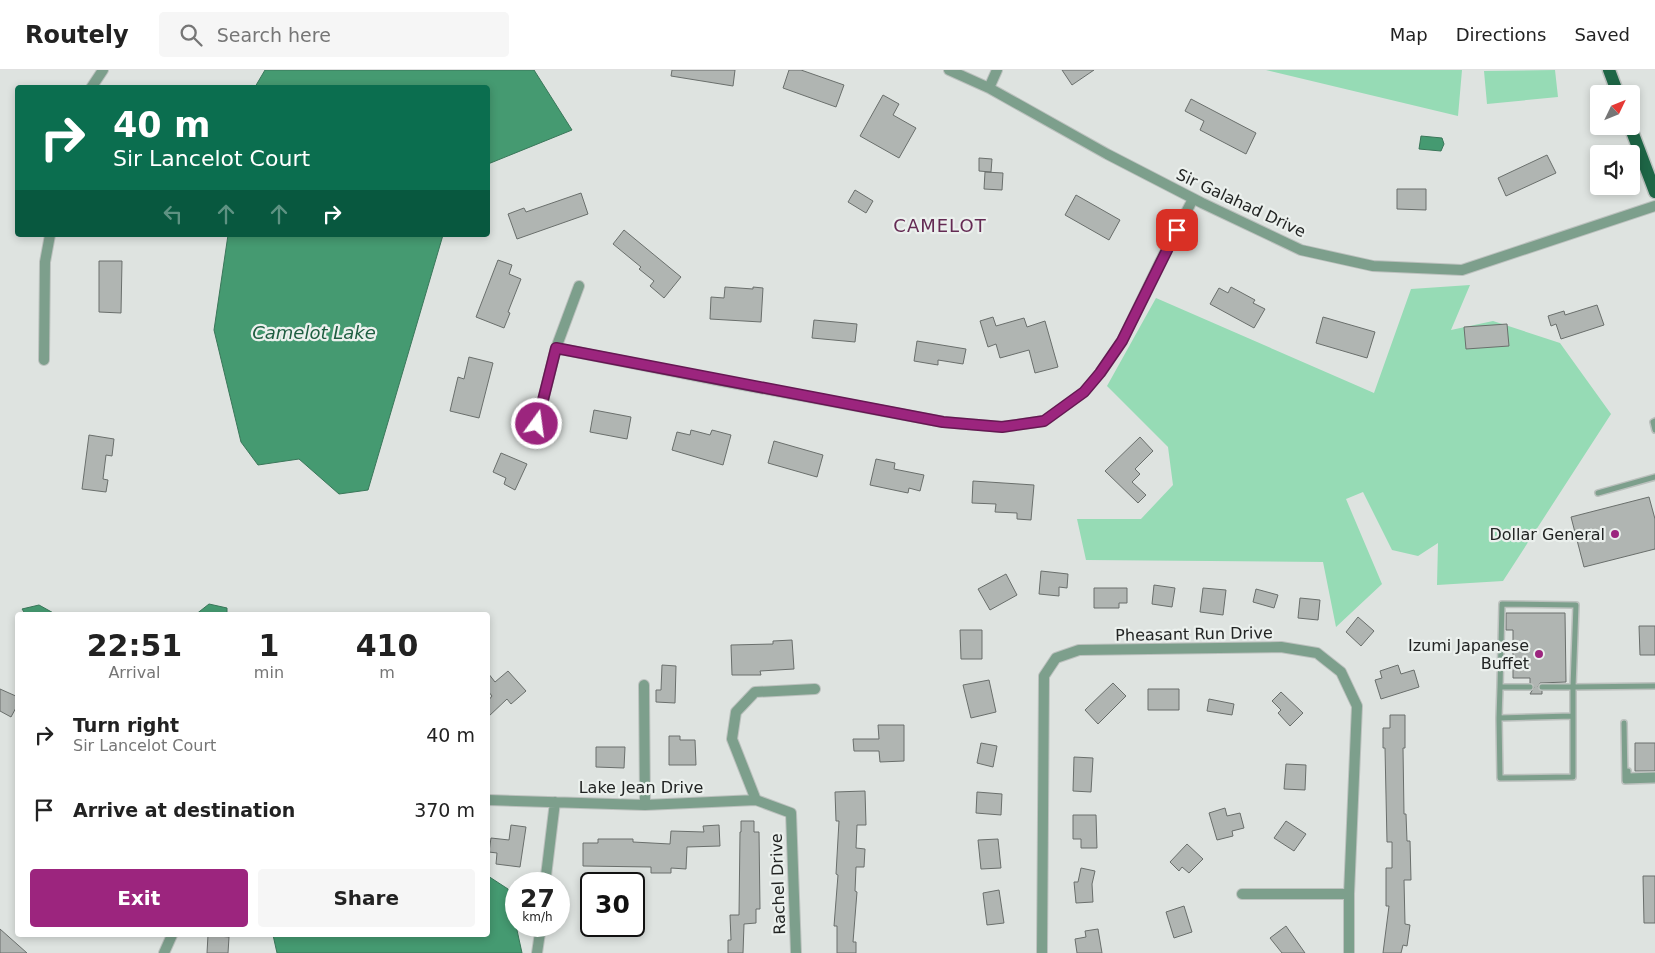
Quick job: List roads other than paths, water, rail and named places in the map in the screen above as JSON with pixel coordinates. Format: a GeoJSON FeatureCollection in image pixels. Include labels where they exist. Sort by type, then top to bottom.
{"type":"FeatureCollection","features":[{"type":"Feature","properties":{"kind":"main road"},"geometry":{"type":"LineString","coordinates":[[1609,70],[1615,85]]}},
{"type":"Feature","properties":{"kind":"main road"},"geometry":{"type":"LineString","coordinates":[[1633,135],[1655,192]]}},
{"type":"Feature","properties":{"kind":"street"},"geometry":{"type":"LineString","coordinates":[[93,85],[103,70]]}},
{"type":"Feature","properties":{"kind":"street","name":"Sir Galahad Drive"},"geometry":{"type":"LineString","coordinates":[[949,70],[989,88],[1107,154],[1193,199],[1301,250],[1373,266],[1462,270],[1655,206]]}},
{"type":"Feature","properties":{"kind":"street"},"geometry":{"type":"LineString","coordinates":[[989,88],[997,70]]}},
{"type":"Feature","properties":{"kind":"street"},"geometry":{"type":"LineString","coordinates":[[556,348],[943,422],[1002,427],[1044,421],[1084,392],[1122,341],[1193,199]]}},
{"type":"Feature","properties":{"kind":"street"},"geometry":{"type":"LineString","coordinates":[[44,360],[45,262],[50,237]]}},
{"type":"Feature","properties":{"kind":"street"},"geometry":{"type":"LineString","coordinates":[[537,424],[556,348],[579,286]]}},
{"type":"Feature","properties":{"kind":"street","name":"Pheasant Run Drive"},"geometry":{"type":"LineString","coordinates":[[1042,953],[1044,676],[1056,658],[1078,650],[1281,647],[1317,654],[1341,672],[1357,706],[1349,894],[1350,953]]}},
{"type":"Feature","properties":{"kind":"street"},"geometry":{"type":"LineString","coordinates":[[644,685],[645,806]]}},
{"type":"Feature","properties":{"kind":"street"},"geometry":{"type":"LineString","coordinates":[[756,800],[732,739],[736,712],[756,692],[815,688]]}},
{"type":"Feature","properties":{"kind":"street","name":"Lake Jean Drive"},"geometry":{"type":"LineString","coordinates":[[490,800],[645,806],[756,800],[791,814]]}},
{"type":"Feature","properties":{"kind":"street"},"geometry":{"type":"LineString","coordinates":[[546,872],[555,802]]}},
{"type":"Feature","properties":{"kind":"street","name":"Rachel Drive"},"geometry":{"type":"LineString","coordinates":[[791,814],[796,953]]}},
{"type":"Feature","properties":{"kind":"street"},"geometry":{"type":"LineString","coordinates":[[1242,894],[1349,894]]}},
{"type":"Feature","properties":{"kind":"street"},"geometry":{"type":"LineString","coordinates":[[164,953],[171,937]]}},
{"type":"Feature","properties":{"kind":"street"},"geometry":{"type":"LineString","coordinates":[[537,953],[539,937]]}},
{"type":"Feature","properties":{"kind":"lane"},"geometry":{"type":"LineString","coordinates":[[1655,421],[1653,422],[1655,430]]}},
{"type":"Feature","properties":{"kind":"lane"},"geometry":{"type":"LineString","coordinates":[[1598,493],[1655,477]]}},
{"type":"Feature","properties":{"kind":"lane"},"geometry":{"type":"LineString","coordinates":[[1502,604],[1576,606],[1573,687],[1573,777],[1500,778],[1498,718],[1502,604]]}},
{"type":"Feature","properties":{"kind":"lane"},"geometry":{"type":"LineString","coordinates":[[1500,686],[1530,687]]}},
{"type":"Feature","properties":{"kind":"lane"},"geometry":{"type":"LineString","coordinates":[[1542,687],[1655,686]]}},
{"type":"Feature","properties":{"kind":"lane"},"geometry":{"type":"LineString","coordinates":[[1498,718],[1573,716]]}},
{"type":"Feature","properties":{"kind":"lane"},"geometry":{"type":"LineString","coordinates":[[1655,775],[1628,776],[1624,723],[1626,781],[1655,780]]}},
{"type":"Feature","properties":{"kind":"water"},"geometry":{"type":"Polygon","coordinates":[[[265,70],[534,70],[572,130],[490,163],[490,85],[256,85],[265,70]]]}},
{"type":"Feature","properties":{"kind":"water"},"geometry":{"type":"Polygon","coordinates":[[[1421,136],[1442,138],[1444,144],[1441,151],[1419,149],[1421,136]]]}},
{"type":"Feature","properties":{"kind":"water","name":"Camelot Lake"},"geometry":{"type":"Polygon","coordinates":[[[228,237],[442,237],[368,490],[339,494],[299,459],[258,465],[241,442],[214,330],[228,237]]]}},
{"type":"Feature","properties":{"kind":"water"},"geometry":{"type":"Polygon","coordinates":[[[209,604],[227,608],[227,612],[199,612],[209,604]]]}},
{"type":"Feature","properties":{"kind":"water"},"geometry":{"type":"Polygon","coordinates":[[[39,605],[52,612],[24,612],[22,609],[39,605]]]}},
{"type":"Feature","properties":{"kind":"water"},"geometry":{"type":"Polygon","coordinates":[[[490,877],[505,887],[505,937],[518,937],[522,953],[277,953],[273,937],[490,937],[490,877]]]}},
{"type":"Feature","properties":{"kind":"place","name":"Dollar General"},"geometry":{"type":"Point","coordinates":[1615,534]}},
{"type":"Feature","properties":{"kind":"place","name":"Izumi Japanese Buffet"},"geometry":{"type":"Point","coordinates":[1539,654]}},
{"type":"Feature","properties":{"kind":"district","name":"CAMELOT"},"geometry":{"type":"Point","coordinates":[940,225]}}]}
